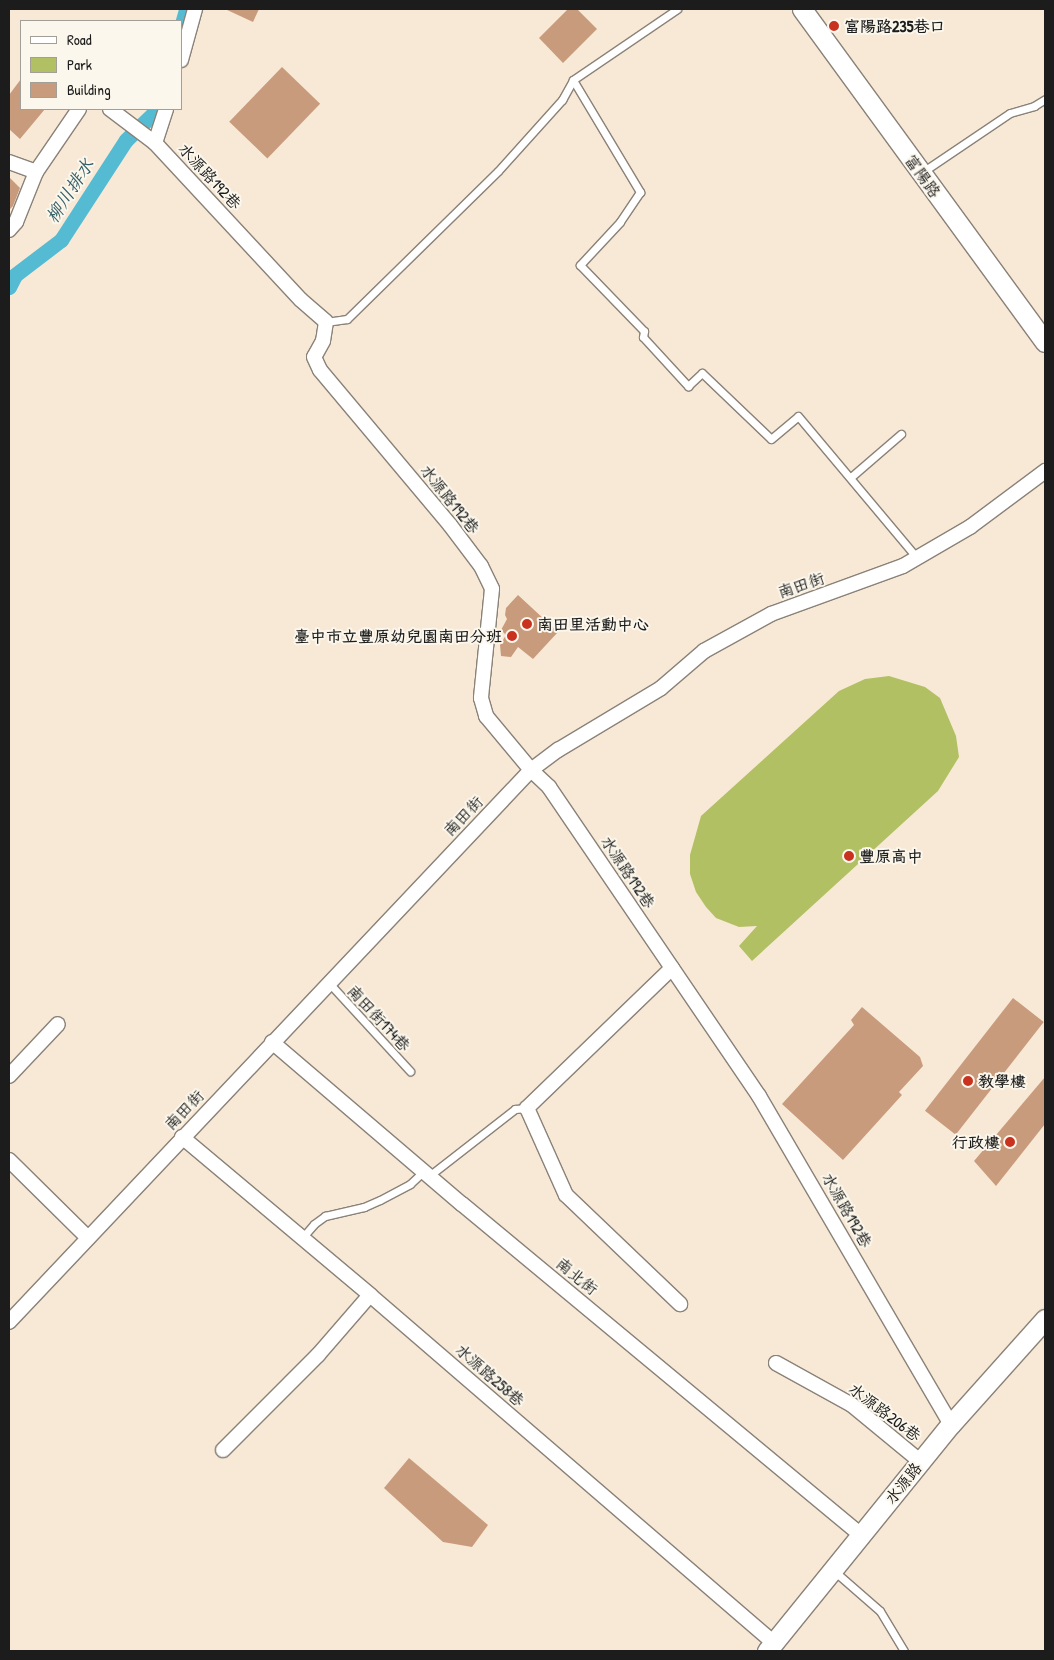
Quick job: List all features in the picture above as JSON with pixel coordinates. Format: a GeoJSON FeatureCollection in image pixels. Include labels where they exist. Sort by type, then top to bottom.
{"type":"FeatureCollection","features":[{"type":"Feature","properties":{"kind":"street"},"geometry":{"type":"LineString","coordinates":[[182,56],[195,9]]}},
{"type":"Feature","properties":{"kind":"street","name":"富陽路"},"geometry":{"type":"LineString","coordinates":[[802,9],[1045,342]]}},
{"type":"Feature","properties":{"kind":"street"},"geometry":{"type":"LineString","coordinates":[[9,230],[16,222],[36,172],[78,110]]}},
{"type":"Feature","properties":{"kind":"street","name":"水源路192巷"},"geometry":{"type":"LineString","coordinates":[[111,110],[155,143],[301,300],[326,322],[323,341],[314,357],[320,370],[450,525],[481,566],[492,589],[481,698],[486,716],[531,770],[549,787],[759,1096],[951,1424]]}},
{"type":"Feature","properties":{"kind":"street"},"geometry":{"type":"LineString","coordinates":[[155,143],[166,110]]}},
{"type":"Feature","properties":{"kind":"street"},"geometry":{"type":"LineString","coordinates":[[9,162],[36,172]]}},
{"type":"Feature","properties":{"kind":"street","name":"南田街"},"geometry":{"type":"LineString","coordinates":[[9,1322],[531,770],[558,750],[662,688],[704,651],[771,614],[903,566],[970,526],[1045,471]]}},
{"type":"Feature","properties":{"kind":"street"},"geometry":{"type":"LineString","coordinates":[[672,968],[527,1108],[566,1194],[680,1304]]}},
{"type":"Feature","properties":{"kind":"street"},"geometry":{"type":"LineString","coordinates":[[9,1076],[58,1024]]}},
{"type":"Feature","properties":{"kind":"street","name":"南北街"},"geometry":{"type":"LineString","coordinates":[[272,1042],[427,1174],[861,1535]]}},
{"type":"Feature","properties":{"kind":"street","name":"水源路258巷"},"geometry":{"type":"LineString","coordinates":[[182,1137],[370,1295],[770,1647]]}},
{"type":"Feature","properties":{"kind":"street"},"geometry":{"type":"LineString","coordinates":[[9,1160],[88,1238]]}},
{"type":"Feature","properties":{"kind":"street"},"geometry":{"type":"LineString","coordinates":[[223,1450],[318,1356],[370,1295]]}},
{"type":"Feature","properties":{"kind":"street","name":"水源路"},"geometry":{"type":"LineString","coordinates":[[770,1647],[951,1424],[1045,1320]]}},
{"type":"Feature","properties":{"kind":"street","name":"水源路206巷"},"geometry":{"type":"LineString","coordinates":[[776,1362],[852,1405],[921,1462]]}},
{"type":"Feature","properties":{"kind":"lane"},"geometry":{"type":"LineString","coordinates":[[326,322],[347,319],[498,171],[562,100],[573,80],[676,9]]}},
{"type":"Feature","properties":{"kind":"lane"},"geometry":{"type":"LineString","coordinates":[[573,80],[640,192],[620,222],[580,265],[644,331],[643,338],[688,386],[702,373],[771,439],[798,416],[917,558]]}},
{"type":"Feature","properties":{"kind":"lane"},"geometry":{"type":"LineString","coordinates":[[921,173],[1010,113],[1034,106],[1045,99]]}},
{"type":"Feature","properties":{"kind":"lane"},"geometry":{"type":"LineString","coordinates":[[850,477],[901,434]]}},
{"type":"Feature","properties":{"kind":"lane","name":"南田街174巷"},"geometry":{"type":"LineString","coordinates":[[328,983],[410,1071]]}},
{"type":"Feature","properties":{"kind":"lane"},"geometry":{"type":"LineString","coordinates":[[302,1238],[314,1224],[325,1216],[364,1207],[410,1184],[427,1174],[515,1109],[527,1108]]}},
{"type":"Feature","properties":{"kind":"lane"},"geometry":{"type":"LineString","coordinates":[[833,1570],[880,1611],[904,1651]]}},
{"type":"Feature","properties":{"kind":"green space"},"geometry":{"type":"Polygon","coordinates":[[[889,676],[925,687],[940,698],[956,736],[959,757],[938,791],[752,961],[739,946],[757,926],[739,927],[716,918],[696,892],[690,874],[690,855],[701,816],[839,691],[865,679],[889,676]]]}},
{"type":"Feature","properties":{"kind":"building"},"geometry":{"type":"Polygon","coordinates":[[[225,9],[259,9],[253,22],[225,9]]]}},
{"type":"Feature","properties":{"kind":"building"},"geometry":{"type":"Polygon","coordinates":[[[568,9],[577,9],[597,29],[563,63],[539,38],[568,9]]]}},
{"type":"Feature","properties":{"kind":"building"},"geometry":{"type":"Polygon","coordinates":[[[282,67],[320,104],[267,158],[229,122],[282,67]]]}},
{"type":"Feature","properties":{"kind":"building"},"geometry":{"type":"Polygon","coordinates":[[[20,80],[20,110],[44,110],[20,139],[9,129],[9,95],[20,80]]]}},
{"type":"Feature","properties":{"kind":"building"},"geometry":{"type":"Polygon","coordinates":[[[9,177],[20,188],[13,206],[9,210],[9,177]]]}},
{"type":"Feature","properties":{"kind":"building","name":"南田里活動中心"},"geometry":{"type":"Polygon","coordinates":[[[518,595],[558,632],[533,659],[518,647],[511,657],[501,656],[500,645],[506,635],[501,630],[507,619],[505,615],[506,608],[518,595]]]}},
{"type":"Feature","properties":{"kind":"building","name":"教學樓"},"geometry":{"type":"Polygon","coordinates":[[[1013,998],[1044,1022],[956,1135],[925,1111],[1013,998]]]}},
{"type":"Feature","properties":{"kind":"building"},"geometry":{"type":"Polygon","coordinates":[[[862,1007],[920,1057],[923,1066],[899,1092],[902,1095],[843,1160],[782,1104],[854,1025],[851,1020],[862,1007]]]}},
{"type":"Feature","properties":{"kind":"building","name":"行政樓"},"geometry":{"type":"Polygon","coordinates":[[[1045,1077],[1045,1124],[996,1186],[974,1161],[1045,1077]]]}},
{"type":"Feature","properties":{"kind":"building"},"geometry":{"type":"Polygon","coordinates":[[[409,1458],[488,1525],[472,1547],[443,1542],[384,1488],[409,1458]]]}},
{"type":"Feature","properties":{"kind":"waterway","name":"柳川排水"},"geometry":{"type":"LineString","coordinates":[[182,23],[186,9]]}},
{"type":"Feature","properties":{"kind":"waterway","name":"柳川排水"},"geometry":{"type":"LineString","coordinates":[[9,287],[15,275],[61,240],[126,140],[157,110]]}},
{"type":"Feature","properties":{"kind":"place","name":"富陽路235巷口"},"geometry":{"type":"Point","coordinates":[834,26]}},
{"type":"Feature","properties":{"kind":"place","name":"南田里活動中心"},"geometry":{"type":"Point","coordinates":[527,624]}},
{"type":"Feature","properties":{"kind":"place","name":"臺中市立豐原幼兒園南田分班"},"geometry":{"type":"Point","coordinates":[512,636]}},
{"type":"Feature","properties":{"kind":"place","name":"豐原高中"},"geometry":{"type":"Point","coordinates":[849,856]}},
{"type":"Feature","properties":{"kind":"place","name":"教學樓"},"geometry":{"type":"Point","coordinates":[968,1081]}},
{"type":"Feature","properties":{"kind":"place","name":"行政樓"},"geometry":{"type":"Point","coordinates":[1010,1142]}}]}
